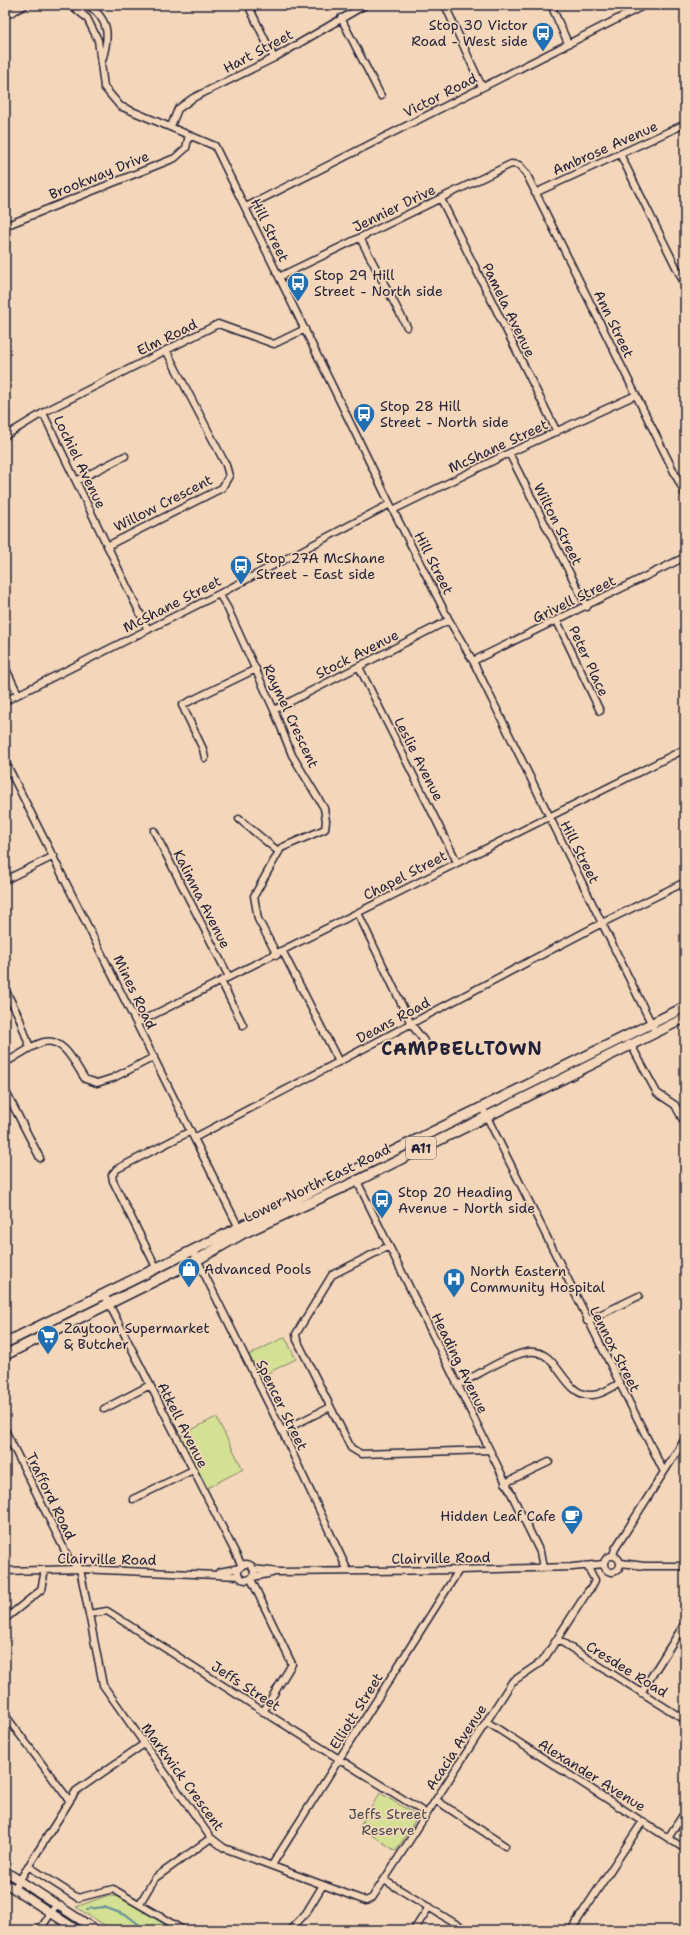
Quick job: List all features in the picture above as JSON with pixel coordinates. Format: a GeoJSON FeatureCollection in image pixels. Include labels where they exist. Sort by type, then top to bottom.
{"type":"FeatureCollection","features":[{"type":"Feature","properties":{"kind":"main road","name":"Lower North East Road"},"geometry":{"type":"LineString","coordinates":[[5,1355],[197,1260],[240,1231],[352,1171],[685,1006]]}},
{"type":"Feature","properties":{"kind":"main road","name":"Lower North East Road"},"geometry":{"type":"LineString","coordinates":[[5,1343],[193,1251],[357,1181],[685,1018]]}},
{"type":"Feature","properties":{"kind":"main road"},"geometry":{"type":"LineString","coordinates":[[5,1871],[96,1930]]}},
{"type":"Feature","properties":{"kind":"main road"},"geometry":{"type":"LineString","coordinates":[[5,1883],[77,1930]]}},
{"type":"Feature","properties":{"kind":"street"},"geometry":{"type":"LineString","coordinates":[[5,16],[26,5]]}},
{"type":"Feature","properties":{"kind":"street","name":"Hill Street"},"geometry":{"type":"LineString","coordinates":[[71,5],[87,18],[98,40],[104,87],[120,106],[171,126],[215,146],[262,238],[390,504],[449,620],[473,661],[656,1033]]}},
{"type":"Feature","properties":{"kind":"street"},"geometry":{"type":"LineString","coordinates":[[88,5],[100,15],[108,28],[107,45],[101,65]]}},
{"type":"Feature","properties":{"kind":"street"},"geometry":{"type":"LineString","coordinates":[[248,5],[274,58]]}},
{"type":"Feature","properties":{"kind":"street","name":"Hart Street"},"geometry":{"type":"LineString","coordinates":[[171,126],[178,110],[193,98],[274,58],[365,5]]}},
{"type":"Feature","properties":{"kind":"street"},"geometry":{"type":"LineString","coordinates":[[445,5],[482,87]]}},
{"type":"Feature","properties":{"kind":"street"},"geometry":{"type":"LineString","coordinates":[[551,5],[568,43]]}},
{"type":"Feature","properties":{"kind":"street","name":"Victor Road"},"geometry":{"type":"LineString","coordinates":[[246,207],[645,5]]}},
{"type":"Feature","properties":{"kind":"street"},"geometry":{"type":"LineString","coordinates":[[341,18],[381,96]]}},
{"type":"Feature","properties":{"kind":"street","name":"Ambrose Avenue"},"geometry":{"type":"LineString","coordinates":[[535,192],[685,124]]}},
{"type":"Feature","properties":{"kind":"street","name":"Brookway Drive"},"geometry":{"type":"LineString","coordinates":[[5,226],[175,158],[186,148],[189,135]]}},
{"type":"Feature","properties":{"kind":"street"},"geometry":{"type":"LineString","coordinates":[[620,154],[685,285]]}},
{"type":"Feature","properties":{"kind":"street","name":"Jennier Drive"},"geometry":{"type":"LineString","coordinates":[[280,277],[511,164],[519,166]]}},
{"type":"Feature","properties":{"kind":"street","name":"Ann Street"},"geometry":{"type":"LineString","coordinates":[[519,166],[526,173],[685,494]]}},
{"type":"Feature","properties":{"kind":"street","name":"Pamela Avenue"},"geometry":{"type":"LineString","coordinates":[[441,199],[557,432]]}},
{"type":"Feature","properties":{"kind":"street"},"geometry":{"type":"LineString","coordinates":[[360,238],[407,327]]}},
{"type":"Feature","properties":{"kind":"street","name":"Elm Road"},"geometry":{"type":"LineString","coordinates":[[5,436],[43,413],[218,324],[274,344],[305,329]]}},
{"type":"Feature","properties":{"kind":"street","name":"Willow Crescent"},"geometry":{"type":"LineString","coordinates":[[107,546],[222,488],[229,476],[226,465],[166,350]]}},
{"type":"Feature","properties":{"kind":"street","name":"McShane Street"},"geometry":{"type":"LineString","coordinates":[[394,510],[509,453],[636,395]]}},
{"type":"Feature","properties":{"kind":"street","name":"Lochiel Avenue"},"geometry":{"type":"LineString","coordinates":[[43,413],[148,630]]}},
{"type":"Feature","properties":{"kind":"street","name":"Wilton Street"},"geometry":{"type":"LineString","coordinates":[[509,453],[586,606]]}},
{"type":"Feature","properties":{"kind":"street"},"geometry":{"type":"LineString","coordinates":[[76,481],[125,456]]}},
{"type":"Feature","properties":{"kind":"street","name":"McShane Street"},"geometry":{"type":"LineString","coordinates":[[5,701],[219,594],[390,504]]}},
{"type":"Feature","properties":{"kind":"street","name":"Grivell Street"},"geometry":{"type":"LineString","coordinates":[[473,661],[685,557]]}},
{"type":"Feature","properties":{"kind":"street","name":"Raymel Crescent"},"geometry":{"type":"LineString","coordinates":[[219,594],[227,607],[256,669],[292,755],[324,808],[326,821],[324,829],[281,848],[254,896],[258,919],[280,953],[339,1062]]}},
{"type":"Feature","properties":{"kind":"street","name":"Stock Avenue"},"geometry":{"type":"LineString","coordinates":[[274,710],[449,620]]}},
{"type":"Feature","properties":{"kind":"street","name":"Peter Place"},"geometry":{"type":"LineString","coordinates":[[557,621],[600,712]]}},
{"type":"Feature","properties":{"kind":"street"},"geometry":{"type":"LineString","coordinates":[[5,667],[18,694]]}},
{"type":"Feature","properties":{"kind":"street","name":"Leslie Avenue"},"geometry":{"type":"LineString","coordinates":[[359,667],[457,862]]}},
{"type":"Feature","properties":{"kind":"street"},"geometry":{"type":"LineString","coordinates":[[205,758],[203,749],[182,705],[256,669]]}},
{"type":"Feature","properties":{"kind":"street","name":"Chapel Street"},"geometry":{"type":"LineString","coordinates":[[137,1023],[280,953],[457,862],[685,749]]}},
{"type":"Feature","properties":{"kind":"street","name":"Mines Road"},"geometry":{"type":"LineString","coordinates":[[5,761],[54,856],[240,1231]]}},
{"type":"Feature","properties":{"kind":"street"},"geometry":{"type":"LineString","coordinates":[[239,819],[279,852]]}},
{"type":"Feature","properties":{"kind":"street","name":"Kalimna Avenue"},"geometry":{"type":"LineString","coordinates":[[154,831],[229,977]]}},
{"type":"Feature","properties":{"kind":"street"},"geometry":{"type":"LineString","coordinates":[[5,880],[54,856]]}},
{"type":"Feature","properties":{"kind":"street","name":"Deans Road"},"geometry":{"type":"LineString","coordinates":[[194,1138],[602,923],[685,882]]}},
{"type":"Feature","properties":{"kind":"street"},"geometry":{"type":"LineString","coordinates":[[358,913],[411,1024],[428,1046]]}},
{"type":"Feature","properties":{"kind":"street"},"geometry":{"type":"LineString","coordinates":[[221,981],[243,1026]]}},
{"type":"Feature","properties":{"kind":"street"},"geometry":{"type":"LineString","coordinates":[[5,990],[18,1017],[30,1048]]}},
{"type":"Feature","properties":{"kind":"street"},"geometry":{"type":"LineString","coordinates":[[626,1036],[657,1093],[675,1105],[685,1124]]}},
{"type":"Feature","properties":{"kind":"street"},"geometry":{"type":"LineString","coordinates":[[5,1063],[44,1041],[54,1042],[66,1050],[85,1079],[97,1083],[113,1078],[154,1057]]}},
{"type":"Feature","properties":{"kind":"street"},"geometry":{"type":"LineString","coordinates":[[5,1090],[40,1158]]}},
{"type":"Feature","properties":{"kind":"street","name":"Lennox Street"},"geometry":{"type":"LineString","coordinates":[[482,1107],[618,1384],[664,1472]]}},
{"type":"Feature","properties":{"kind":"street"},"geometry":{"type":"LineString","coordinates":[[157,1268],[113,1181],[112,1175],[117,1169],[191,1131]]}},
{"type":"Feature","properties":{"kind":"street","name":"Heading Avenue"},"geometry":{"type":"LineString","coordinates":[[352,1171],[458,1385],[505,1484],[540,1552],[543,1568]]}},
{"type":"Feature","properties":{"kind":"street"},"geometry":{"type":"LineString","coordinates":[[389,1246],[332,1275],[296,1334],[297,1340],[351,1448],[361,1454],[489,1450]]}},
{"type":"Feature","properties":{"kind":"street","name":"Spencer Street"},"geometry":{"type":"LineString","coordinates":[[193,1251],[282,1431],[348,1571]]}},
{"type":"Feature","properties":{"kind":"street","name":"Atkell Avenue"},"geometry":{"type":"LineString","coordinates":[[104,1294],[241,1567]]}},
{"type":"Feature","properties":{"kind":"street"},"geometry":{"type":"LineString","coordinates":[[587,1321],[639,1296]]}},
{"type":"Feature","properties":{"kind":"street"},"geometry":{"type":"LineString","coordinates":[[458,1385],[518,1355],[529,1352],[540,1354],[548,1358],[571,1387],[581,1394],[595,1395],[618,1384]]}},
{"type":"Feature","properties":{"kind":"street"},"geometry":{"type":"LineString","coordinates":[[104,1409],[150,1384]]}},
{"type":"Feature","properties":{"kind":"street"},"geometry":{"type":"LineString","coordinates":[[282,1431],[330,1407]]}},
{"type":"Feature","properties":{"kind":"street","name":"Trafford Road"},"geometry":{"type":"LineString","coordinates":[[5,1430],[69,1559],[80,1569]]}},
{"type":"Feature","properties":{"kind":"street"},"geometry":{"type":"LineString","coordinates":[[613,1555],[615,1549],[685,1439]]}},
{"type":"Feature","properties":{"kind":"street"},"geometry":{"type":"LineString","coordinates":[[505,1484],[549,1462]]}},
{"type":"Feature","properties":{"kind":"street"},"geometry":{"type":"LineString","coordinates":[[133,1499],[193,1470]]}},
{"type":"Feature","properties":{"kind":"street"},"geometry":{"type":"LineString","coordinates":[[613,1555],[618,1558],[621,1563]]}},
{"type":"Feature","properties":{"kind":"street"},"geometry":{"type":"LineString","coordinates":[[613,1555],[608,1556],[604,1564],[606,1570],[611,1572],[619,1569],[621,1563]]}},
{"type":"Feature","properties":{"kind":"street"},"geometry":{"type":"LineString","coordinates":[[621,1563],[644,1566],[685,1566]]}},
{"type":"Feature","properties":{"kind":"street","name":"Clairville Road"},"geometry":{"type":"LineString","coordinates":[[253,1569],[279,1572],[459,1570],[543,1568],[604,1564]]}},
{"type":"Feature","properties":{"kind":"street"},"geometry":{"type":"LineString","coordinates":[[252,1578],[245,1580],[239,1576],[241,1567],[249,1565],[253,1569],[252,1578],[292,1664],[263,1712]]}},
{"type":"Feature","properties":{"kind":"street","name":"Acacia Avenue"},"geometry":{"type":"LineString","coordinates":[[372,1898],[512,1682],[540,1663],[594,1584],[594,1580],[587,1566]]}},
{"type":"Feature","properties":{"kind":"street","name":"Clairville Road"},"geometry":{"type":"LineString","coordinates":[[210,1573],[241,1567]]}},
{"type":"Feature","properties":{"kind":"street"},"geometry":{"type":"LineString","coordinates":[[80,1569],[89,1614]]}},
{"type":"Feature","properties":{"kind":"street","name":"Clairville Road"},"geometry":{"type":"LineString","coordinates":[[5,1571],[80,1569],[210,1573],[239,1576]]}},
{"type":"Feature","properties":{"kind":"street"},"geometry":{"type":"LineString","coordinates":[[5,1619],[41,1590],[45,1570]]}},
{"type":"Feature","properties":{"kind":"street","name":"Elliott Street"},"geometry":{"type":"LineString","coordinates":[[272,1865],[340,1760],[459,1570]]}},
{"type":"Feature","properties":{"kind":"street","name":"Clairville Road"},"geometry":{"type":"LineString","coordinates":[[252,1578],[279,1572]]}},
{"type":"Feature","properties":{"kind":"street","name":"Jeffs Street"},"geometry":{"type":"LineString","coordinates":[[89,1614],[107,1611],[263,1712],[427,1814]]}},
{"type":"Feature","properties":{"kind":"street","name":"Markwick Crescent"},"geometry":{"type":"LineString","coordinates":[[89,1614],[103,1685],[211,1838],[224,1848],[323,1885],[366,1901],[372,1898]]}},
{"type":"Feature","properties":{"kind":"street"},"geometry":{"type":"LineString","coordinates":[[641,1693],[685,1623]]}},
{"type":"Feature","properties":{"kind":"street","name":"Cresdee Road"},"geometry":{"type":"LineString","coordinates":[[557,1639],[685,1720]]}},
{"type":"Feature","properties":{"kind":"street"},"geometry":{"type":"LineString","coordinates":[[5,1715],[69,1800]]}},
{"type":"Feature","properties":{"kind":"street","name":"Alexander Avenue"},"geometry":{"type":"LineString","coordinates":[[487,1722],[685,1849]]}},
{"type":"Feature","properties":{"kind":"street"},"geometry":{"type":"LineString","coordinates":[[14,1889],[76,1791],[144,1744]]}},
{"type":"Feature","properties":{"kind":"street"},"geometry":{"type":"LineString","coordinates":[[436,1800],[505,1846]]}},
{"type":"Feature","properties":{"kind":"street"},"geometry":{"type":"LineString","coordinates":[[668,1838],[685,1812]]}},
{"type":"Feature","properties":{"kind":"street"},"geometry":{"type":"LineString","coordinates":[[572,1930],[643,1821]]}},
{"type":"Feature","properties":{"kind":"street"},"geometry":{"type":"LineString","coordinates":[[140,1904],[155,1878],[211,1838]]}},
{"type":"Feature","properties":{"kind":"street"},"geometry":{"type":"LineString","coordinates":[[28,1866],[78,1898],[112,1889],[183,1930]]}},
{"type":"Feature","properties":{"kind":"street"},"geometry":{"type":"LineString","coordinates":[[384,1880],[466,1930]]}},
{"type":"Feature","properties":{"kind":"street"},"geometry":{"type":"LineString","coordinates":[[290,1930],[306,1913],[323,1885]]}},
{"type":"Feature","properties":{"kind":"street"},"geometry":{"type":"LineString","coordinates":[[40,1930],[56,1905]]}},
{"type":"Feature","properties":{"kind":"street"},"geometry":{"type":"LineString","coordinates":[[414,1930],[429,1907]]}},
{"type":"Feature","properties":{"kind":"green space"},"geometry":{"type":"Polygon","coordinates":[[[285,1337],[296,1359],[260,1377],[249,1355],[285,1337]]]}},
{"type":"Feature","properties":{"kind":"green space"},"geometry":{"type":"Polygon","coordinates":[[[216,1417],[243,1469],[207,1488],[180,1436],[216,1417]]]}},
{"type":"Feature","properties":{"kind":"green space","name":"Jeffs Street Reserve"},"geometry":{"type":"Polygon","coordinates":[[[380,1793],[418,1816],[396,1851],[359,1827],[380,1793]]]}},
{"type":"Feature","properties":{"kind":"green space"},"geometry":{"type":"Polygon","coordinates":[[[106,1896],[117,1896],[176,1930],[112,1930],[76,1907],[106,1896]]]}},
{"type":"Feature","properties":{"kind":"waterway"},"geometry":{"type":"LineString","coordinates":[[5,1856],[11,1864]]}},
{"type":"Feature","properties":{"kind":"waterway"},"geometry":{"type":"LineString","coordinates":[[87,1909],[104,1907],[128,1916],[146,1930]]}},
{"type":"Feature","properties":{"kind":"place","name":"Stop 30 Victor Road - West side"},"geometry":{"type":"Point","coordinates":[543,52]}},
{"type":"Feature","properties":{"kind":"place","name":"Stop 29 Hill Street - North side"},"geometry":{"type":"Point","coordinates":[298,302]}},
{"type":"Feature","properties":{"kind":"place","name":"Stop 28 Hill Street - North side"},"geometry":{"type":"Point","coordinates":[364,434]}},
{"type":"Feature","properties":{"kind":"place","name":"Stop 27A McShane Street - East side"},"geometry":{"type":"Point","coordinates":[241,586]}},
{"type":"Feature","properties":{"kind":"place","name":"Stop 20 Heading Avenue - North side"},"geometry":{"type":"Point","coordinates":[382,1220]}},
{"type":"Feature","properties":{"kind":"place","name":"Advanced Pools"},"geometry":{"type":"Point","coordinates":[189,1288]}},
{"type":"Feature","properties":{"kind":"place","name":"North Eastern Community Hospital"},"geometry":{"type":"Point","coordinates":[454,1298]}},
{"type":"Feature","properties":{"kind":"place","name":"Zaytoon Supermarket & Butcher"},"geometry":{"type":"Point","coordinates":[48,1356]}},
{"type":"Feature","properties":{"kind":"place","name":"Hidden Leaf Cafe"},"geometry":{"type":"Point","coordinates":[572,1536]}},
{"type":"Feature","properties":{"kind":"district","name":"CAMPBELLTOWN"},"geometry":{"type":"Point","coordinates":[462,1049]}}]}
